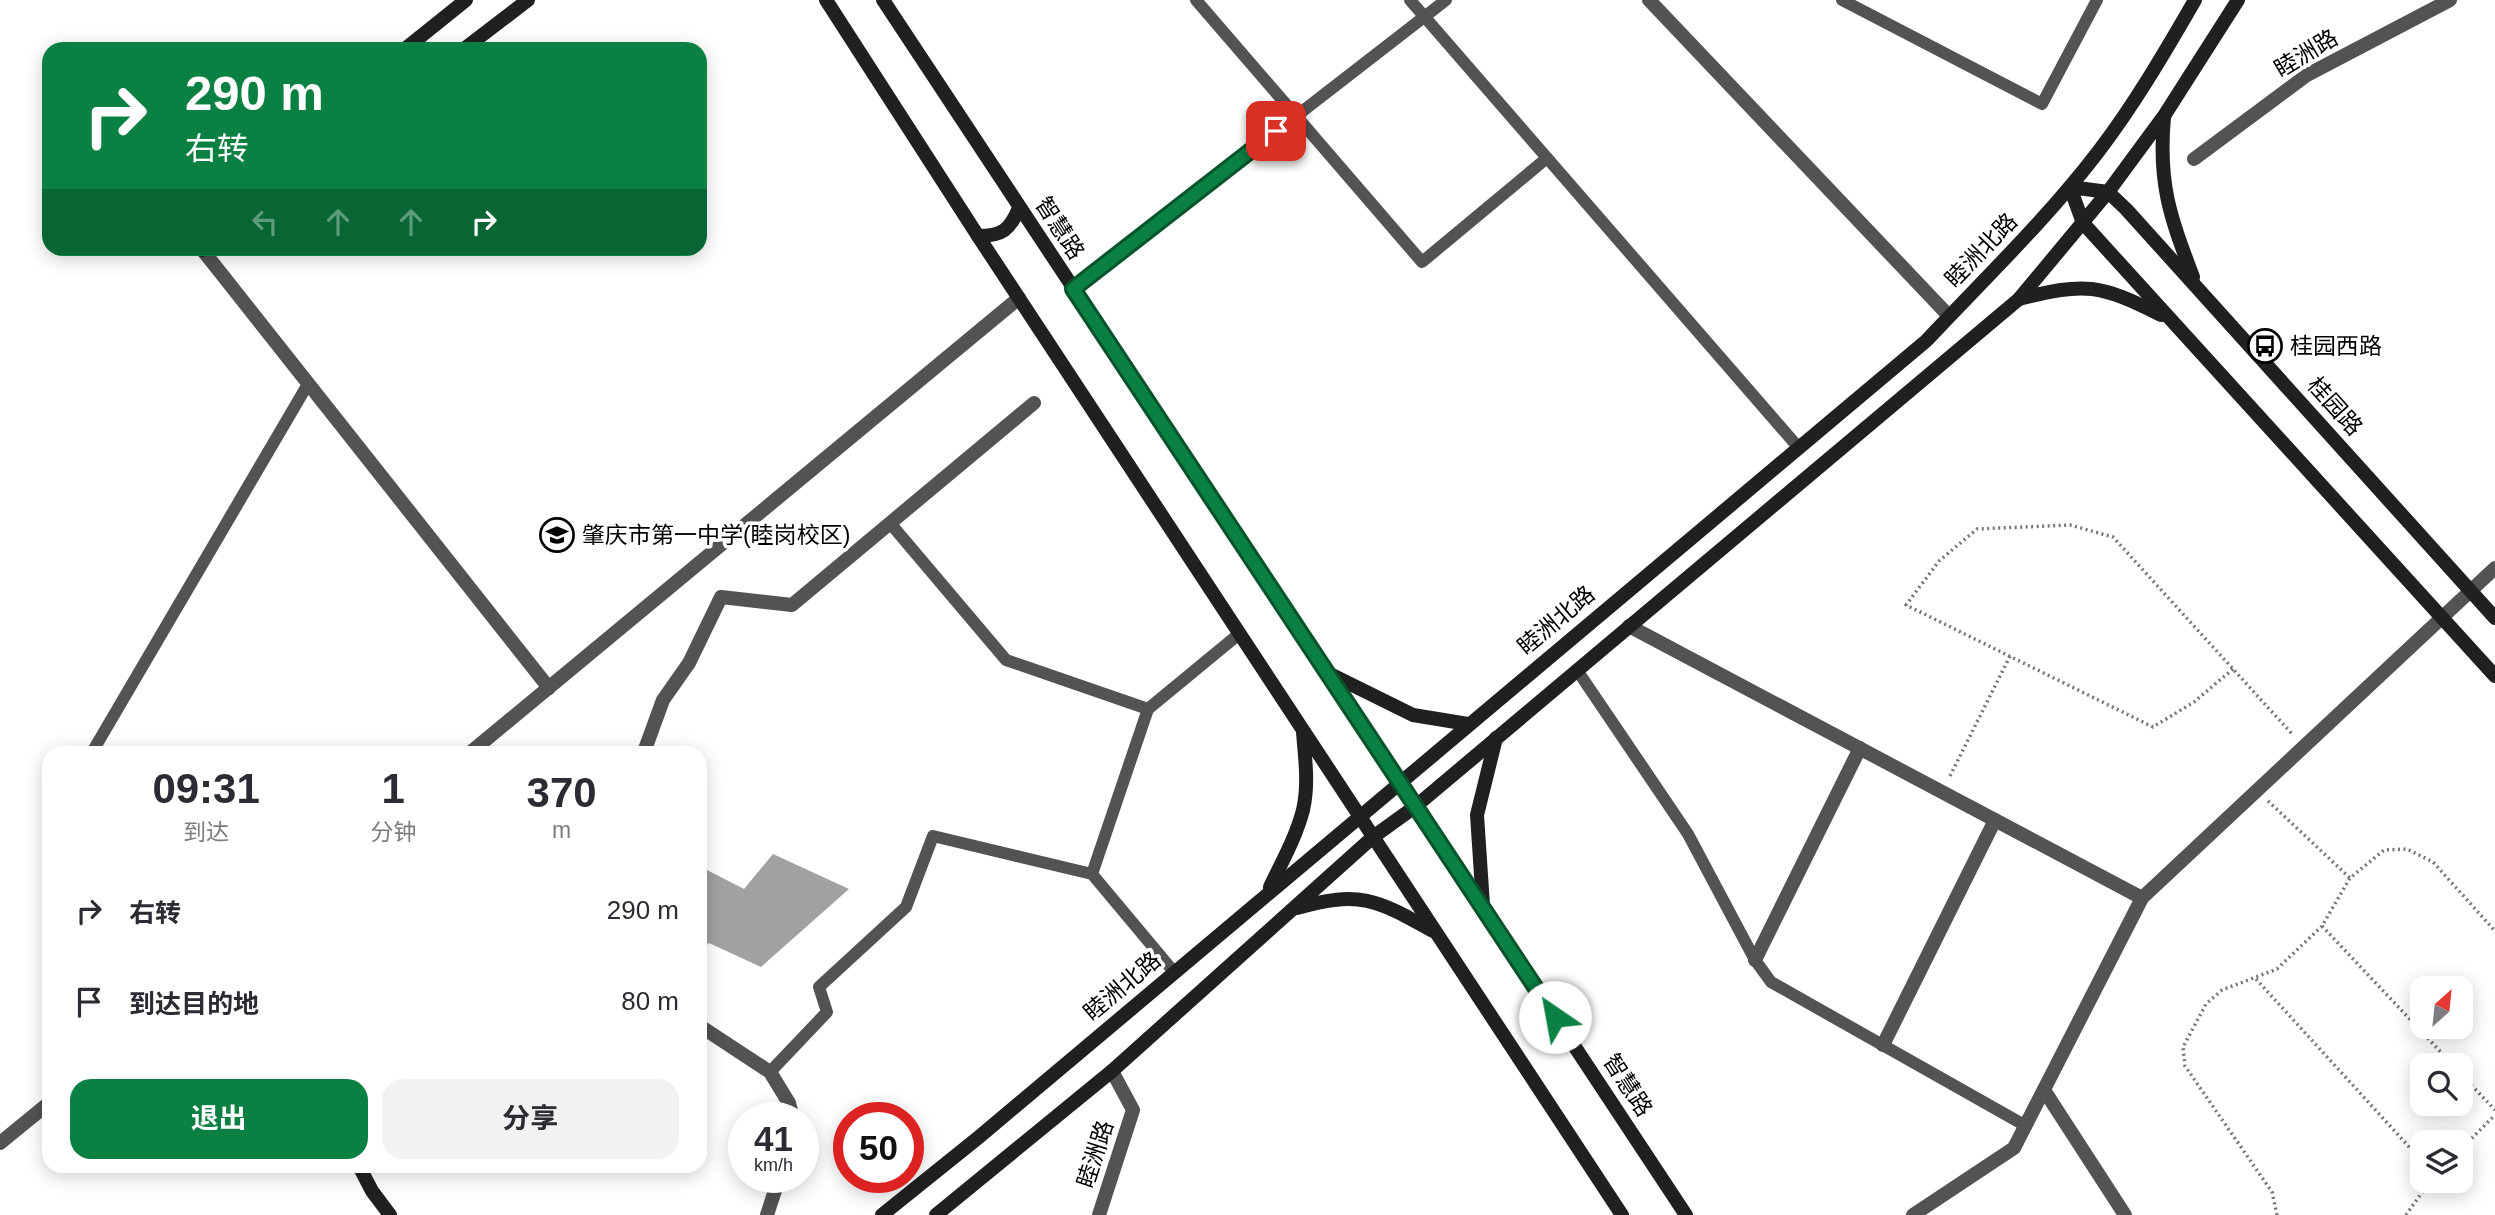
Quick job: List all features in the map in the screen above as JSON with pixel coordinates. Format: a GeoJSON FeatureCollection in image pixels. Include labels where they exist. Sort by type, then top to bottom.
{"type":"FeatureCollection","features":[{"type":"Feature","properties":{"kind":"main road"},"geometry":{"type":"LineString","coordinates":[[414,42],[467,0]]}},
{"type":"Feature","properties":{"kind":"main road"},"geometry":{"type":"LineString","coordinates":[[473,42],[528,0]]}},
{"type":"Feature","properties":{"kind":"main road"},"geometry":{"type":"LineString","coordinates":[[826,0],[978,236],[1622,1215]]}},
{"type":"Feature","properties":{"kind":"main road","name":"智慧路"},"geometry":{"type":"LineString","coordinates":[[883,0],[1686,1215]]}},
{"type":"Feature","properties":{"kind":"main road","name":"睦洲北路"},"geometry":{"type":"LineString","coordinates":[[882,1215],[1926,341],[2070,187],[2129,107],[2195,0]]}},
{"type":"Feature","properties":{"kind":"main road"},"geometry":{"type":"LineString","coordinates":[[936,1215],[1112,1071],[1373,837],[1416,806],[2019,299],[2108,192],[2164,116],[2238,0]]}},
{"type":"Feature","properties":{"kind":"main road"},"geometry":{"type":"LineString","coordinates":[[2164,116],[2161,150],[2163,181],[2171,219],[2196,285]]}},
{"type":"Feature","properties":{"kind":"main road"},"geometry":{"type":"LineString","coordinates":[[2108,192],[2070,187],[2083,223],[2495,676]]}},
{"type":"Feature","properties":{"kind":"main road","name":"桂园路"},"geometry":{"type":"LineString","coordinates":[[2108,192],[2196,285],[2495,618]]}},
{"type":"Feature","properties":{"kind":"main road"},"geometry":{"type":"LineString","coordinates":[[978,236],[994,236],[1012,225],[1019,208]]}},
{"type":"Feature","properties":{"kind":"main road"},"geometry":{"type":"LineString","coordinates":[[2019,299],[2080,287],[2100,289],[2121,295],[2169,319]]}},
{"type":"Feature","properties":{"kind":"main road"},"geometry":{"type":"LineString","coordinates":[[1328,673],[1413,715],[1468,724]]}},
{"type":"Feature","properties":{"kind":"main road"},"geometry":{"type":"LineString","coordinates":[[1266,894],[1294,837],[1303,809],[1306,776],[1303,731]]}},
{"type":"Feature","properties":{"kind":"main road"},"geometry":{"type":"LineString","coordinates":[[1483,906],[1478,815],[1496,738]]}},
{"type":"Feature","properties":{"kind":"main road"},"geometry":{"type":"LineString","coordinates":[[1293,909],[1328,900],[1364,898],[1393,909],[1437,933]]}},
{"type":"Feature","properties":{"kind":"main road"},"geometry":{"type":"LineString","coordinates":[[363,1173],[390,1215]]}},
{"type":"Feature","properties":{"kind":"street"},"geometry":{"type":"LineString","coordinates":[[1649,0],[1949,316]]}},
{"type":"Feature","properties":{"kind":"street","name":"睦洲路"},"geometry":{"type":"LineString","coordinates":[[2194,159],[2307,75],[2450,0]]}},
{"type":"Feature","properties":{"kind":"street"},"geometry":{"type":"LineString","coordinates":[[207,256],[549,688]]}},
{"type":"Feature","properties":{"kind":"street"},"geometry":{"type":"LineString","coordinates":[[478,746],[1019,298]]}},
{"type":"Feature","properties":{"kind":"street"},"geometry":{"type":"LineString","coordinates":[[646,746],[663,699],[689,663],[721,597],[792,605],[1034,403]]}},
{"type":"Feature","properties":{"kind":"street"},"geometry":{"type":"LineString","coordinates":[[1913,1215],[2014,1148],[2142,898],[2495,568]]}},
{"type":"Feature","properties":{"kind":"street"},"geometry":{"type":"LineString","coordinates":[[1629,626],[2142,898]]}},
{"type":"Feature","properties":{"kind":"street"},"geometry":{"type":"LineString","coordinates":[[1755,960],[1860,748]]}},
{"type":"Feature","properties":{"kind":"street"},"geometry":{"type":"LineString","coordinates":[[1883,1045],[1996,820]]}},
{"type":"Feature","properties":{"kind":"street"},"geometry":{"type":"LineString","coordinates":[[707,1031],[770,1072],[789,1102]]}},
{"type":"Feature","properties":{"kind":"street","name":"睦洲路"},"geometry":{"type":"LineString","coordinates":[[1099,1215],[1133,1110],[1112,1071]]}},
{"type":"Feature","properties":{"kind":"street"},"geometry":{"type":"LineString","coordinates":[[2044,1090],[2124,1215]]}},
{"type":"Feature","properties":{"kind":"street"},"geometry":{"type":"LineString","coordinates":[[0,1143],[42,1108]]}},
{"type":"Feature","properties":{"kind":"street"},"geometry":{"type":"LineString","coordinates":[[767,1215],[774,1193]]}},
{"type":"Feature","properties":{"kind":"lane"},"geometry":{"type":"LineString","coordinates":[[1196,0],[1422,262],[1547,158]]}},
{"type":"Feature","properties":{"kind":"lane"},"geometry":{"type":"LineString","coordinates":[[1410,0],[1798,447]]}},
{"type":"Feature","properties":{"kind":"lane"},"geometry":{"type":"LineString","coordinates":[[1073,289],[1446,0]]}},
{"type":"Feature","properties":{"kind":"lane"},"geometry":{"type":"LineString","coordinates":[[1842,0],[2042,104],[2097,0]]}},
{"type":"Feature","properties":{"kind":"lane"},"geometry":{"type":"LineString","coordinates":[[96,746],[308,384]]}},
{"type":"Feature","properties":{"kind":"lane"},"geometry":{"type":"LineString","coordinates":[[890,523],[1006,660],[1148,709]]}},
{"type":"Feature","properties":{"kind":"lane"},"geometry":{"type":"LineString","coordinates":[[1092,874],[1148,709],[1239,634]]}},
{"type":"Feature","properties":{"kind":"lane"},"geometry":{"type":"LineString","coordinates":[[1577,670],[1688,834],[1755,960],[1771,982],[2026,1126]]}},
{"type":"Feature","properties":{"kind":"lane"},"geometry":{"type":"LineString","coordinates":[[770,1072],[827,1012],[819,987],[906,907],[933,836],[1092,874],[1174,972]]}},
{"type":"Feature","properties":{"kind":"path"},"geometry":{"type":"LineString","coordinates":[[2233,669],[2194,702],[2153,727],[1906,605],[1939,561],[1977,529],[2070,525],[2113,537],[2304,746]]}},
{"type":"Feature","properties":{"kind":"path"},"geometry":{"type":"LineString","coordinates":[[1942,791],[2010,656]]}},
{"type":"Feature","properties":{"kind":"path"},"geometry":{"type":"LineString","coordinates":[[2257,790],[2350,878]]}},
{"type":"Feature","properties":{"kind":"path"},"geometry":{"type":"LineString","coordinates":[[2277,1215],[2272,1192],[2185,1066],[2183,1046],[2206,1004],[2222,990],[2277,969],[2322,926],[2350,878],[2384,850],[2407,849],[2433,862],[2495,931]]}},
{"type":"Feature","properties":{"kind":"path"},"geometry":{"type":"LineString","coordinates":[[2322,926],[2442,1053]]}},
{"type":"Feature","properties":{"kind":"path"},"geometry":{"type":"LineString","coordinates":[[2256,978],[2410,1148]]}},
{"type":"Feature","properties":{"kind":"path"},"geometry":{"type":"LineString","coordinates":[[2473,1087],[2495,1110]]}},
{"type":"Feature","properties":{"kind":"path"},"geometry":{"type":"LineString","coordinates":[[2473,1137],[2495,1115]]}},
{"type":"Feature","properties":{"kind":"path"},"geometry":{"type":"LineString","coordinates":[[2406,1215],[2422,1193]]}},
{"type":"Feature","properties":{"kind":"shaded area"},"geometry":{"type":"Polygon","coordinates":[[[773,854],[849,889],[761,967],[709,943],[707,945],[707,870],[744,889],[773,854]]]}},
{"type":"Feature","properties":{"kind":"place","name":"桂园西路"},"geometry":{"type":"Point","coordinates":[2265,346]}},
{"type":"Feature","properties":{"kind":"place","name":"肇庆市第一中学(睦岗校区)"},"geometry":{"type":"Point","coordinates":[557,535]}},
{"type":"Feature","properties":{"kind":"route"},"geometry":{"type":"LineString","coordinates":[[1276,131],[1073,289],[1555,1017]]}}]}
